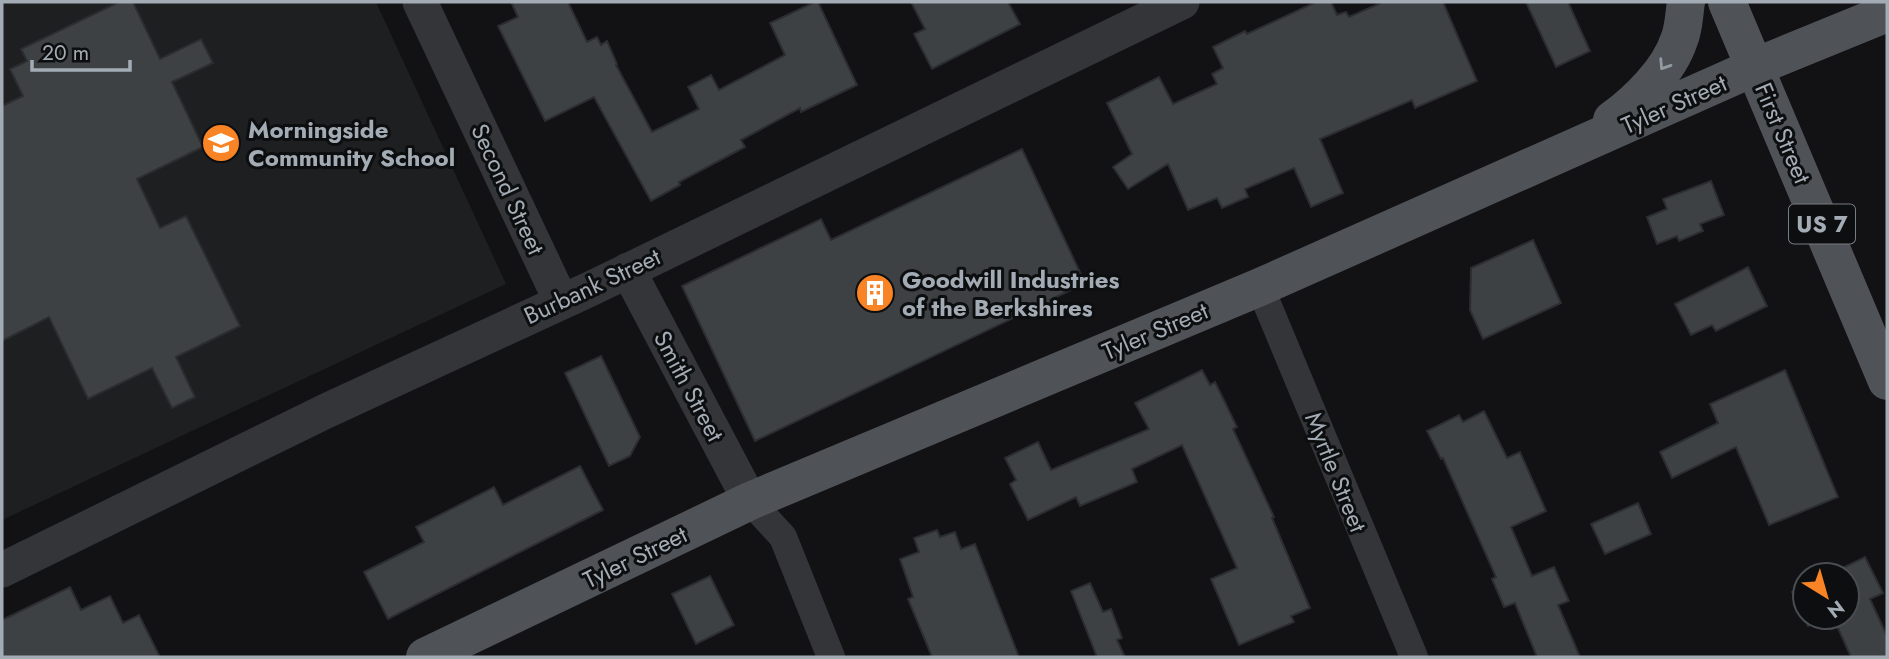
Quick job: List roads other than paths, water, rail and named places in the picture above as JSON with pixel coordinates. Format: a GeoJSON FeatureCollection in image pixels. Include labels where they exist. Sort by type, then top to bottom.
{"type":"FeatureCollection","features":[{"type":"Feature","properties":{"kind":"main road"},"geometry":{"type":"LineString","coordinates":[[1571,150],[1623,112],[1650,86],[1679,40],[1686,2]]}},
{"type":"Feature","properties":{"kind":"main road","name":"First Street"},"geometry":{"type":"LineString","coordinates":[[1727,2],[1887,382]]}},
{"type":"Feature","properties":{"kind":"main road","name":"Tyler Street"},"geometry":{"type":"LineString","coordinates":[[425,657],[750,501],[1260,287],[1755,67],[1887,13]]}},
{"type":"Feature","properties":{"kind":"street","name":"Second Street"},"geometry":{"type":"LineString","coordinates":[[420,2],[561,301]]}},
{"type":"Feature","properties":{"kind":"street","name":"Burbank Street"},"geometry":{"type":"LineString","coordinates":[[2,570],[326,411],[628,270],[1182,2]]}},
{"type":"Feature","properties":{"kind":"street","name":"Smith Street"},"geometry":{"type":"LineString","coordinates":[[628,270],[750,501]]}},
{"type":"Feature","properties":{"kind":"street","name":"Myrtle Street"},"geometry":{"type":"LineString","coordinates":[[1260,287],[1414,657]]}},
{"type":"Feature","properties":{"kind":"street"},"geometry":{"type":"LineString","coordinates":[[750,501],[783,537],[831,657]]}},
{"type":"Feature","properties":{"kind":"place","name":"Morningside Community School"},"geometry":{"type":"Point","coordinates":[221,143]}},
{"type":"Feature","properties":{"kind":"place","name":"Goodwill Industries of the Berkshires"},"geometry":{"type":"Point","coordinates":[875,293]}}]}
